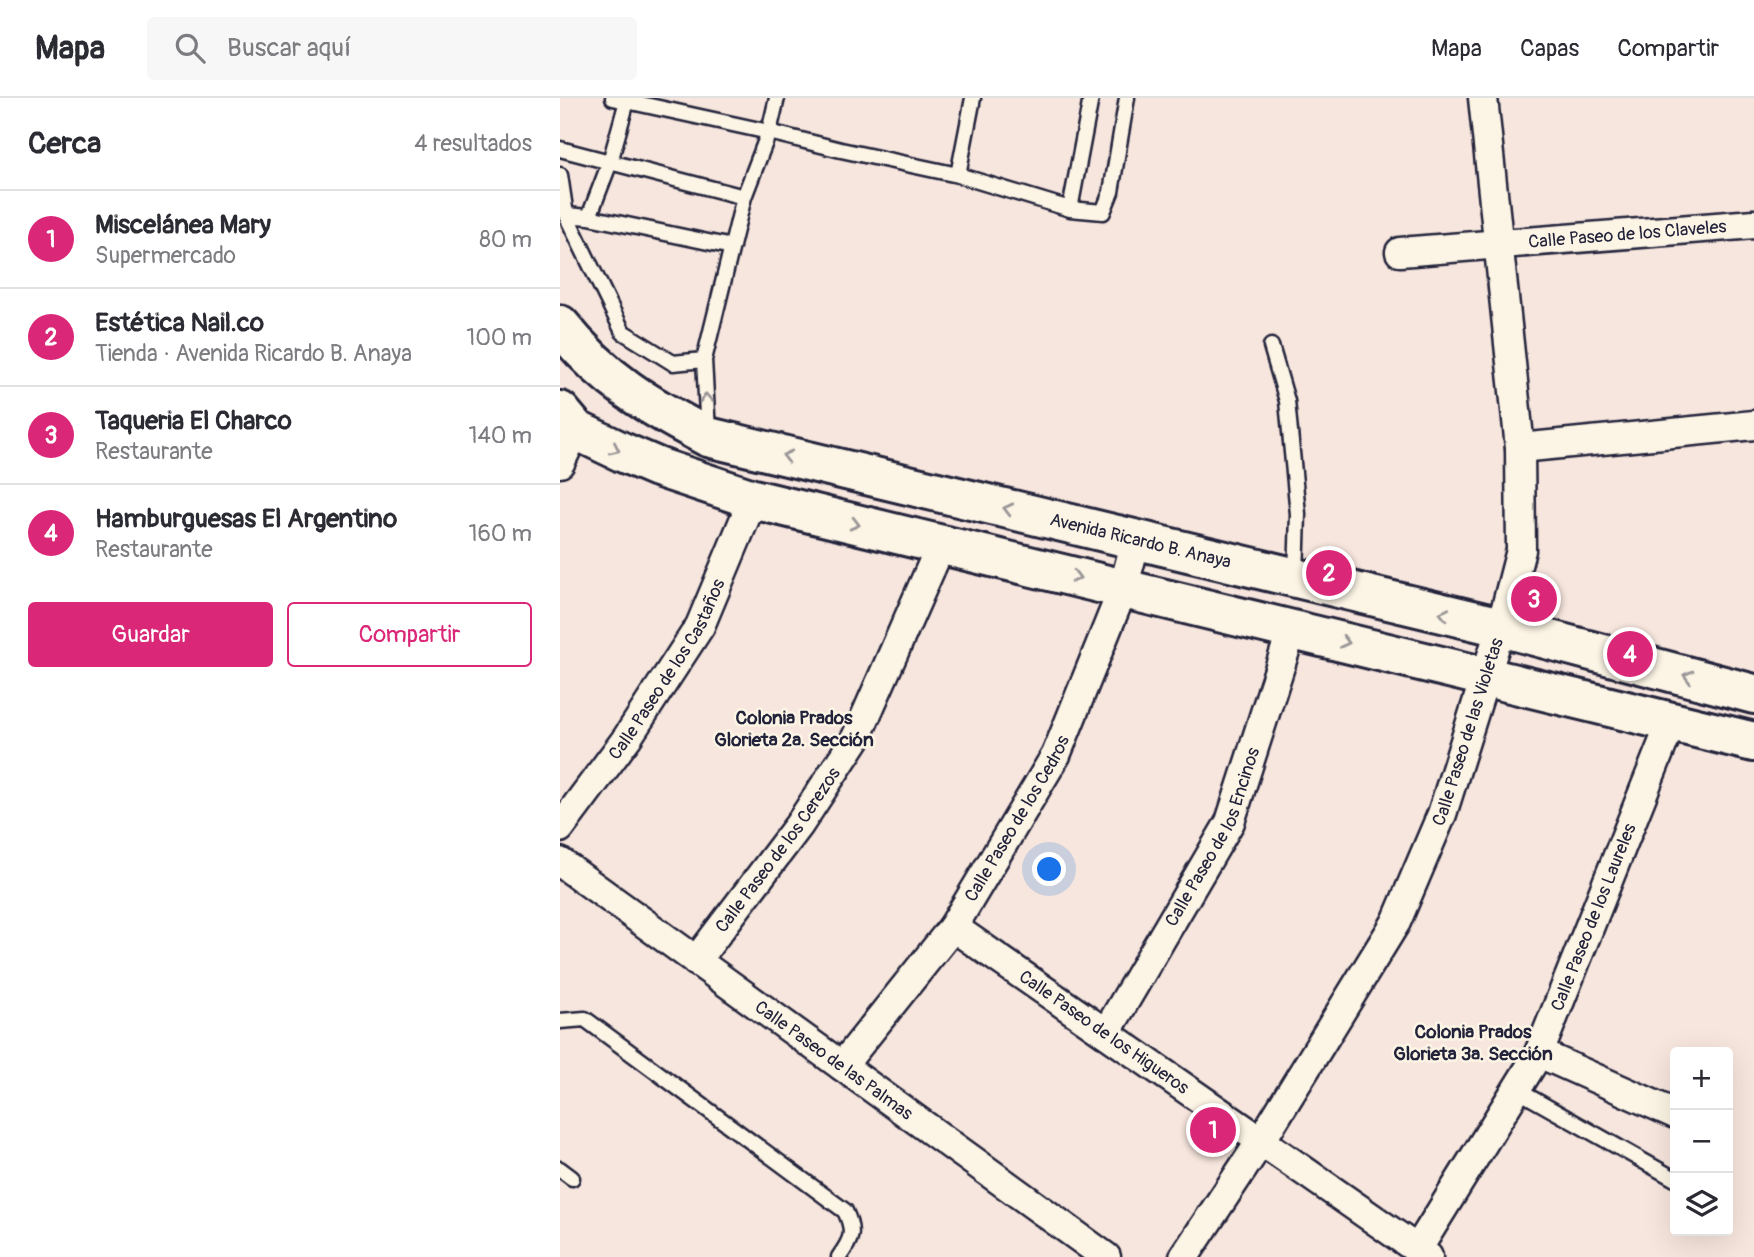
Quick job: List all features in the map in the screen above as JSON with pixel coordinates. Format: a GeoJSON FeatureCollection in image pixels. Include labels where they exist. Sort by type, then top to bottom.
{"type":"FeatureCollection","features":[{"type":"Feature","properties":{"kind":"main road","name":"Avenida Ricardo B. Anaya"},"geometry":{"type":"LineString","coordinates":[[560,326],[607,376],[649,406],[708,437],[1501,627],[1754,694]]}},
{"type":"Feature","properties":{"kind":"main road"},"geometry":{"type":"LineString","coordinates":[[563,446],[657,467],[753,499],[1754,742]]}},
{"type":"Feature","properties":{"kind":"street","name":"Calle Paseo de las Violetas"},"geometry":{"type":"LineString","coordinates":[[1184,1257],[1261,1141],[1396,922],[1441,814],[1501,627],[1521,550],[1520,448],[1483,98]]}},
{"type":"Feature","properties":{"kind":"street","name":"Calle Paseo de los Claveles"},"geometry":{"type":"LineString","coordinates":[[1400,252],[1754,224]]}},
{"type":"Feature","properties":{"kind":"street"},"geometry":{"type":"LineString","coordinates":[[1520,448],[1754,425]]}},
{"type":"Feature","properties":{"kind":"street","name":"Calle Paseo de los Castaños"},"geometry":{"type":"LineString","coordinates":[[560,828],[627,738],[700,626],[753,499]]}},
{"type":"Feature","properties":{"kind":"street","name":"Calle Paseo de los Cedros"},"geometry":{"type":"LineString","coordinates":[[842,1066],[953,927],[1056,755],[1123,589],[1136,540]]}},
{"type":"Feature","properties":{"kind":"street","name":"Calle Paseo de los Cerezos"},"geometry":{"type":"LineString","coordinates":[[696,961],[799,825],[856,738],[941,545]]}},
{"type":"Feature","properties":{"kind":"street","name":"Calle Paseo de los Encinos"},"geometry":{"type":"LineString","coordinates":[[1106,1033],[1230,822],[1292,629]]}},
{"type":"Feature","properties":{"kind":"street","name":"Calle Paseo de los Laureles"},"geometry":{"type":"LineString","coordinates":[[1422,1253],[1539,1053],[1671,723]]}},
{"type":"Feature","properties":{"kind":"street","name":"Calle Paseo de las Palmas"},"geometry":{"type":"LineString","coordinates":[[560,862],[1106,1257]]}},
{"type":"Feature","properties":{"kind":"street","name":"Calle Paseo de los Higueros"},"geometry":{"type":"LineString","coordinates":[[953,927],[1422,1253]]}},
{"type":"Feature","properties":{"kind":"street"},"geometry":{"type":"LineString","coordinates":[[1539,1053],[1670,1112]]}},
{"type":"Feature","properties":{"kind":"lane"},"geometry":{"type":"LineString","coordinates":[[708,437],[705,360],[744,197],[769,132],[777,98]]}},
{"type":"Feature","properties":{"kind":"lane"},"geometry":{"type":"LineString","coordinates":[[958,175],[973,98]]}},
{"type":"Feature","properties":{"kind":"lane"},"geometry":{"type":"LineString","coordinates":[[1070,209],[1091,98]]}},
{"type":"Feature","properties":{"kind":"lane"},"geometry":{"type":"LineString","coordinates":[[589,217],[610,162],[620,99],[656,103],[841,150],[958,175],[1070,209],[1103,212],[1111,192],[1128,98]]}},
{"type":"Feature","properties":{"kind":"lane"},"geometry":{"type":"LineString","coordinates":[[560,149],[744,197]]}},
{"type":"Feature","properties":{"kind":"lane"},"geometry":{"type":"LineString","coordinates":[[560,175],[566,215],[623,332],[673,363],[705,360]]}},
{"type":"Feature","properties":{"kind":"lane"},"geometry":{"type":"LineString","coordinates":[[566,215],[589,217],[732,247]]}},
{"type":"Feature","properties":{"kind":"lane"},"geometry":{"type":"LineString","coordinates":[[1271,345],[1287,401],[1298,514],[1296,578]]}},
{"type":"Feature","properties":{"kind":"lane"},"geometry":{"type":"LineString","coordinates":[[560,1021],[585,1019],[845,1211],[851,1223],[851,1241],[839,1257]]}},
{"type":"Feature","properties":{"kind":"lane"},"geometry":{"type":"LineString","coordinates":[[1517,1090],[1670,1176]]}},
{"type":"Feature","properties":{"kind":"place","name":"Estética Nail.co"},"geometry":{"type":"Point","coordinates":[1329,573]}},
{"type":"Feature","properties":{"kind":"place","name":"Taqueria El Charco"},"geometry":{"type":"Point","coordinates":[1534,599]}},
{"type":"Feature","properties":{"kind":"place","name":"Hamburguesas El Argentino"},"geometry":{"type":"Point","coordinates":[1630,654]}},
{"type":"Feature","properties":{"kind":"place","name":"Miscelánea Mary"},"geometry":{"type":"Point","coordinates":[1213,1130]}},
{"type":"Feature","properties":{"kind":"district","name":"Colonia Prados Glorieta 2a. Sección"},"geometry":{"type":"Point","coordinates":[794,729]}},
{"type":"Feature","properties":{"kind":"district","name":"Colonia Prados Glorieta 3a. Sección"},"geometry":{"type":"Point","coordinates":[1473,1043]}}]}
